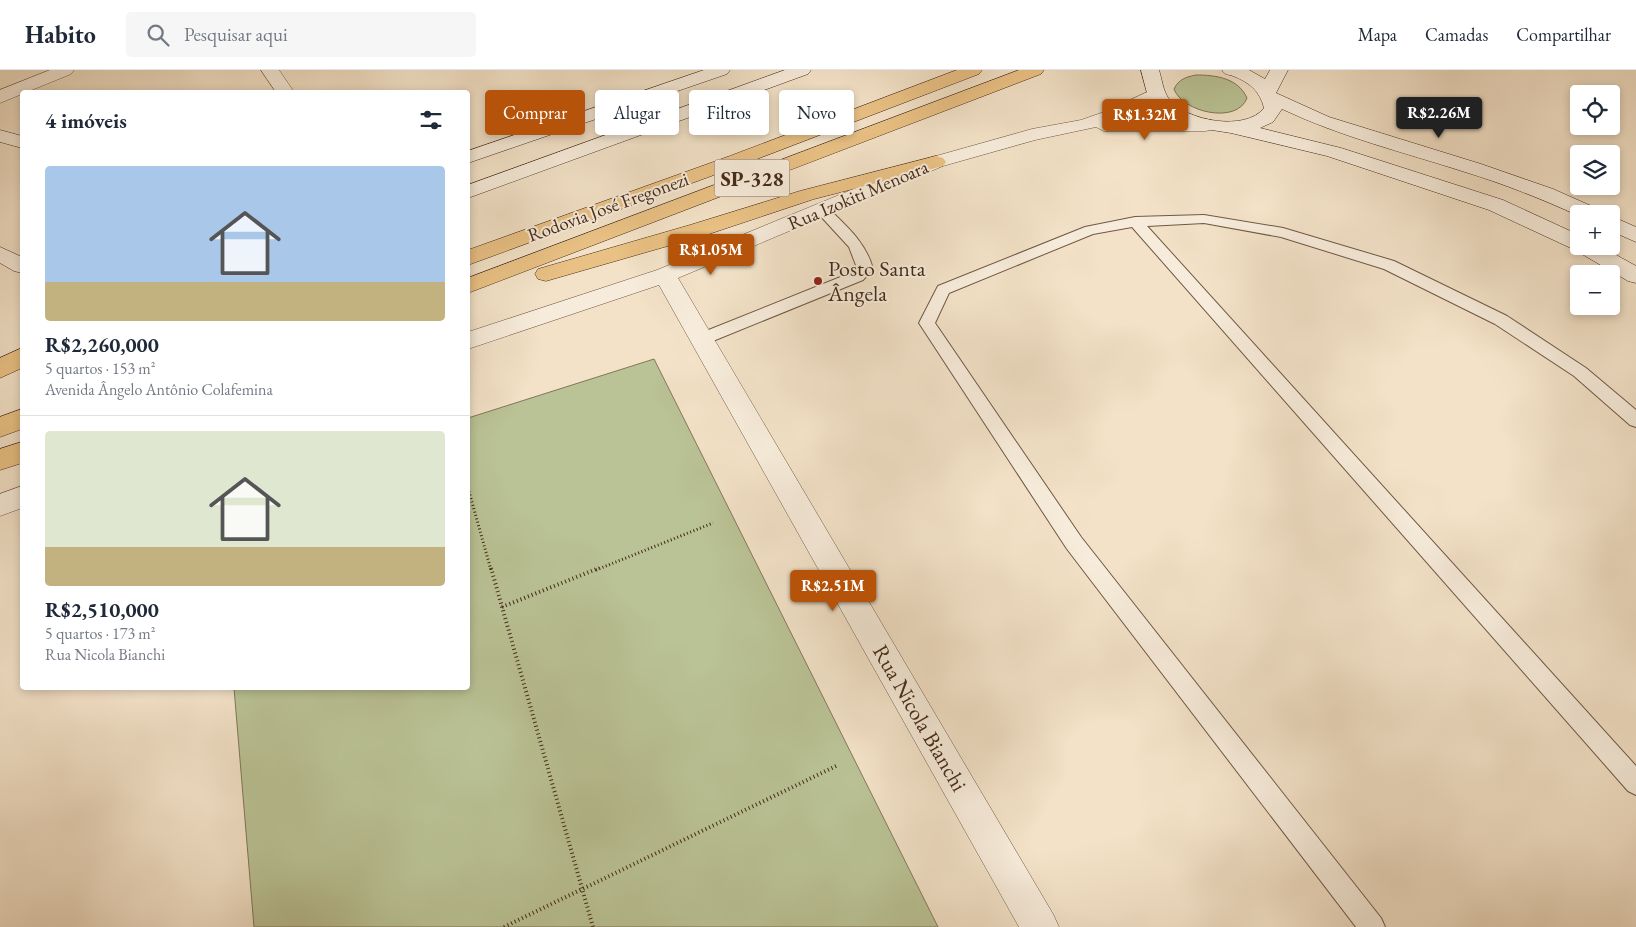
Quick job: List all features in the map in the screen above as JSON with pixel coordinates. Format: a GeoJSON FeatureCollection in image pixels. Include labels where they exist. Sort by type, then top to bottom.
{"type":"FeatureCollection","features":[{"type":"Feature","properties":{"kind":"highway","name":"Rodovia José Fregonezi"},"geometry":{"type":"LineString","coordinates":[[470,257],[737,160],[973,70]]}},
{"type":"Feature","properties":{"kind":"highway","name":"Rodovia José Fregonezi"},"geometry":{"type":"LineString","coordinates":[[470,285],[1036,70]]}},
{"type":"Feature","properties":{"kind":"highway"},"geometry":{"type":"LineString","coordinates":[[470,295],[698,230],[807,195],[936,162]]}},
{"type":"Feature","properties":{"kind":"highway"},"geometry":{"type":"LineString","coordinates":[[0,369],[20,357]]}},
{"type":"Feature","properties":{"kind":"highway"},"geometry":{"type":"LineString","coordinates":[[0,427],[20,420]]}},
{"type":"Feature","properties":{"kind":"highway"},"geometry":{"type":"LineString","coordinates":[[0,460],[20,453]]}},
{"type":"Feature","properties":{"kind":"street"},"geometry":{"type":"LineString","coordinates":[[0,97],[65,70]]}},
{"type":"Feature","properties":{"kind":"street"},"geometry":{"type":"LineString","coordinates":[[270,70],[284,90]]}},
{"type":"Feature","properties":{"kind":"street"},"geometry":{"type":"LineString","coordinates":[[470,156],[721,70]]}},
{"type":"Feature","properties":{"kind":"street"},"geometry":{"type":"LineString","coordinates":[[470,191],[802,70]]}},
{"type":"Feature","properties":{"kind":"street"},"geometry":{"type":"LineString","coordinates":[[1231,70],[1254,80],[1270,94],[1322,121],[1474,168],[1546,193],[1572,205]]}},
{"type":"Feature","properties":{"kind":"street"},"geometry":{"type":"LineString","coordinates":[[1231,127],[1250,125],[1265,118],[1273,108],[1270,94],[1279,70]]}},
{"type":"Feature","properties":{"kind":"street"},"geometry":{"type":"LineString","coordinates":[[1157,81],[1165,106],[1183,117],[1206,125],[1231,127],[1334,152],[1496,205],[1570,240]]}},
{"type":"Feature","properties":{"kind":"street","name":"Rua Izokiti Menoara"},"geometry":{"type":"LineString","coordinates":[[470,340],[665,275],[936,162],[1032,135],[1085,125],[1111,116],[1157,81]]}},
{"type":"Feature","properties":{"kind":"street","name":"Rua Izokiti Menoara"},"geometry":{"type":"LineString","coordinates":[[1085,125],[1206,125]]}},
{"type":"Feature","properties":{"kind":"street"},"geometry":{"type":"LineString","coordinates":[[0,136],[20,141]]}},
{"type":"Feature","properties":{"kind":"street"},"geometry":{"type":"LineString","coordinates":[[1620,227],[1636,235]]}},
{"type":"Feature","properties":{"kind":"street"},"geometry":{"type":"LineString","coordinates":[[1599,255],[1636,276]]}},
{"type":"Feature","properties":{"kind":"street","name":"Rua Nicola Bianchi"},"geometry":{"type":"LineString","coordinates":[[665,275],[1040,927]]}},
{"type":"Feature","properties":{"kind":"street"},"geometry":{"type":"LineString","coordinates":[[0,505],[20,498]]}},
{"type":"Feature","properties":{"kind":"lane"},"geometry":{"type":"LineString","coordinates":[[702,339],[858,276],[865,269],[864,258],[859,250],[822,210]]}},
{"type":"Feature","properties":{"kind":"lane"},"geometry":{"type":"LineString","coordinates":[[1372,927],[1074,543],[927,322],[943,290],[1090,230],[1135,222],[1204,219],[1283,233],[1389,265],[1501,320],[1580,372],[1636,420]]}},
{"type":"Feature","properties":{"kind":"lane"},"geometry":{"type":"LineString","coordinates":[[1135,222],[1636,783]]}},
{"type":"Feature","properties":{"kind":"path"},"geometry":{"type":"LineString","coordinates":[[470,495],[593,927]]}},
{"type":"Feature","properties":{"kind":"path"},"geometry":{"type":"LineString","coordinates":[[502,607],[712,523]]}},
{"type":"Feature","properties":{"kind":"path"},"geometry":{"type":"LineString","coordinates":[[504,927],[836,766]]}},
{"type":"Feature","properties":{"kind":"green space"},"geometry":{"type":"Polygon","coordinates":[[[1196,75],[1226,79],[1238,86],[1247,98],[1241,106],[1232,111],[1222,113],[1198,109],[1187,104],[1174,89],[1183,79],[1196,75]]]}},
{"type":"Feature","properties":{"kind":"green space"},"geometry":{"type":"Polygon","coordinates":[[[654,359],[938,927],[254,927],[234,690],[470,690],[470,417],[654,359]]]}},
{"type":"Feature","properties":{"kind":"place","name":"Posto Santa Ângela"},"geometry":{"type":"Point","coordinates":[818,281]}}]}
